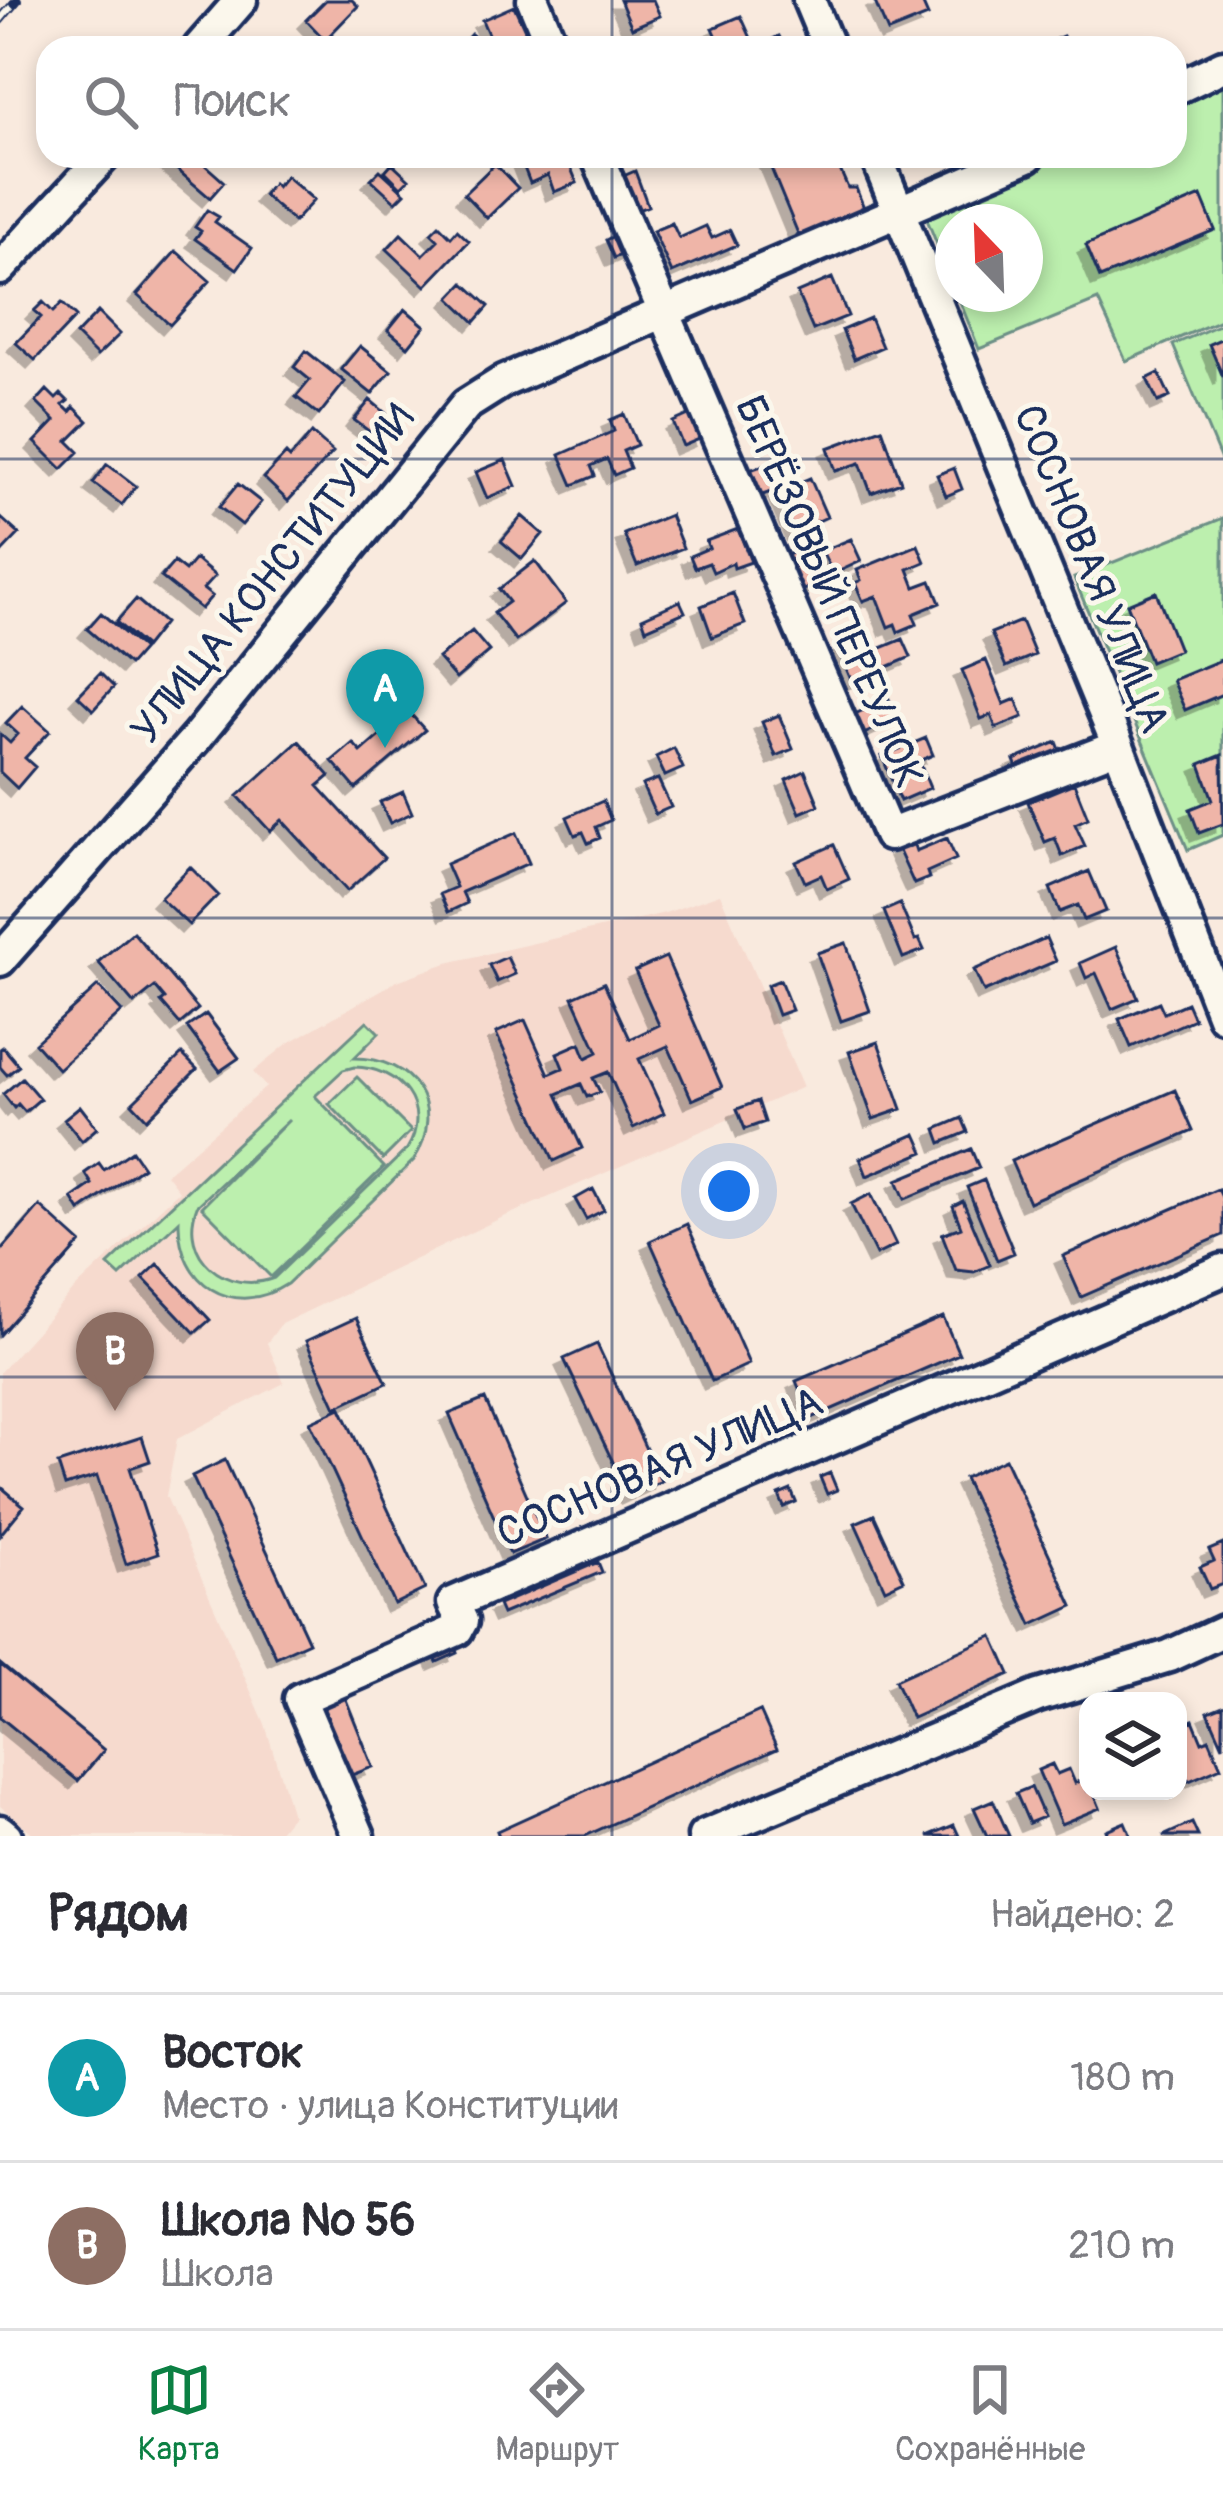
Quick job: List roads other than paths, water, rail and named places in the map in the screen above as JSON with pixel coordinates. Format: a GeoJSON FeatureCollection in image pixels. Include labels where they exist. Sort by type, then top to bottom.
{"type":"FeatureCollection","features":[{"type":"Feature","properties":{"kind":"street"},"geometry":{"type":"LineString","coordinates":[[210,36],[241,0]]}},
{"type":"Feature","properties":{"kind":"street"},"geometry":{"type":"LineString","coordinates":[[533,0],[548,36]]}},
{"type":"Feature","properties":{"kind":"street"},"geometry":{"type":"LineString","coordinates":[[808,0],[824,36]]}},
{"type":"Feature","properties":{"kind":"street"},"geometry":{"type":"LineString","coordinates":[[1187,82],[1223,66]]}},
{"type":"Feature","properties":{"kind":"street"},"geometry":{"type":"LineString","coordinates":[[0,269],[93,168]]}},
{"type":"Feature","properties":{"kind":"street","name":"БЕРЁЗОВЫЙ ПЕРЕУЛОК"},"geometry":{"type":"LineString","coordinates":[[602,168],[889,836],[1118,746]]}},
{"type":"Feature","properties":{"kind":"street","name":"СОСНОВАЯ УЛИЦА"},"geometry":{"type":"LineString","coordinates":[[881,168],[1223,1016]]}},
{"type":"Feature","properties":{"kind":"street","name":"УЛИЦА КОНСТИТУЦИИ"},"geometry":{"type":"LineString","coordinates":[[0,960],[196,738],[466,405],[504,381],[1001,168]]}},
{"type":"Feature","properties":{"kind":"street","name":"СОСНОВАЯ УЛИЦА"},"geometry":{"type":"LineString","coordinates":[[359,1836],[300,1699],[457,1630],[462,1621],[453,1603],[1223,1270]]}},
{"type":"Feature","properties":{"kind":"street"},"geometry":{"type":"LineString","coordinates":[[704,1836],[1038,1696],[1168,1656],[1223,1631]]}},
{"type":"Feature","properties":{"kind":"railway"},"geometry":{"type":"LineString","coordinates":[[0,20],[17,0]]}},
{"type":"Feature","properties":{"kind":"place","name":"Восток"},"geometry":{"type":"Point","coordinates":[385,748]}},
{"type":"Feature","properties":{"kind":"place","name":"Школа № 56"},"geometry":{"type":"Point","coordinates":[115,1411]}}]}
